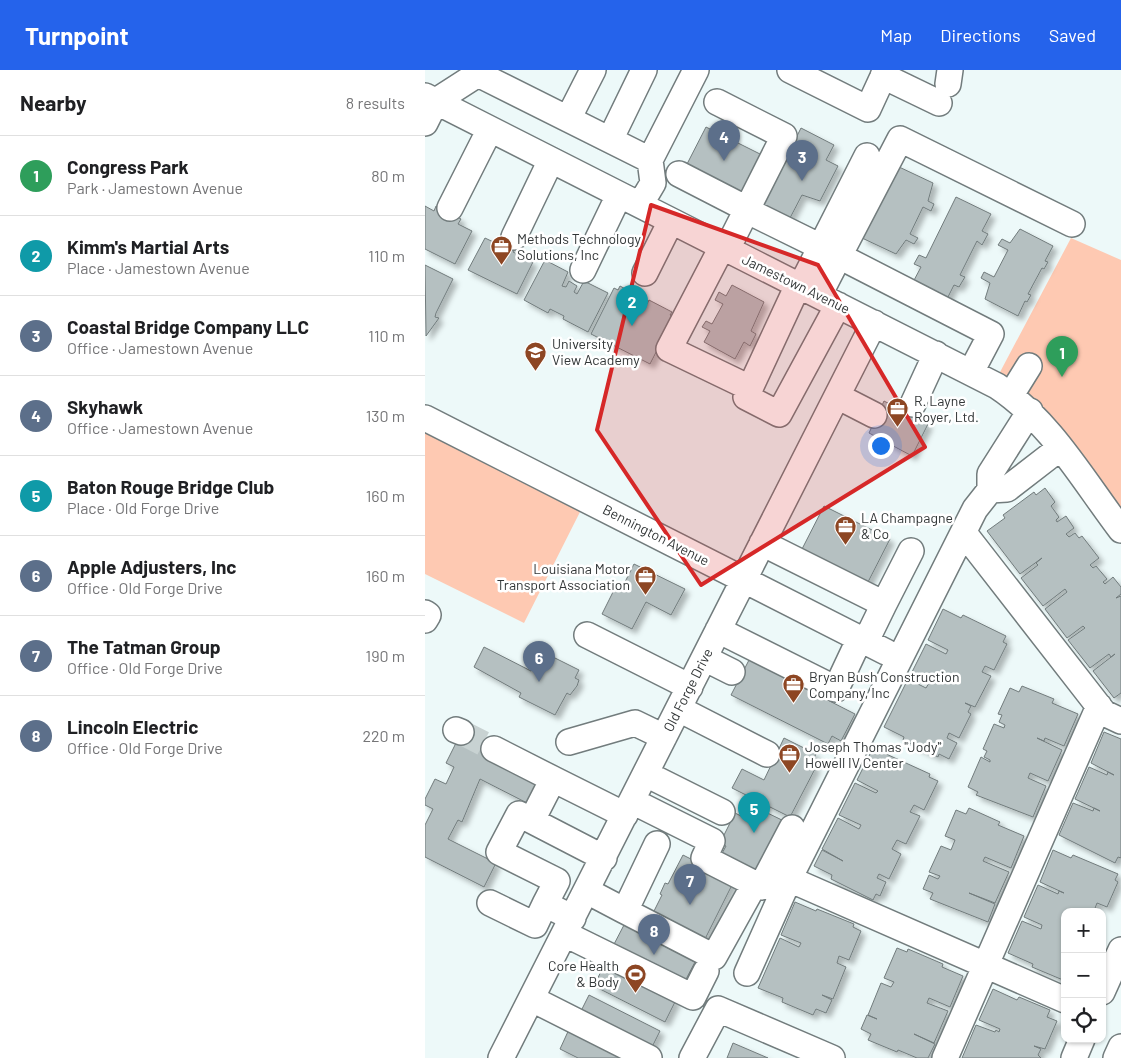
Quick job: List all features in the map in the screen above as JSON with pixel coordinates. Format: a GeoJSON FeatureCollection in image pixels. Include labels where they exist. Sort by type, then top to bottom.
{"type":"FeatureCollection","features":[{"type":"Feature","properties":{"kind":"street"},"geometry":{"type":"LineString","coordinates":[[568,119],[593,70]]}},
{"type":"Feature","properties":{"kind":"street"},"geometry":{"type":"LineString","coordinates":[[609,140],[644,70]]}},
{"type":"Feature","properties":{"kind":"street"},"geometry":{"type":"LineString","coordinates":[[583,270],[630,200],[653,183],[650,160],[696,70]]}},
{"type":"Feature","properties":{"kind":"street"},"geometry":{"type":"LineString","coordinates":[[791,70],[832,79],[869,109],[885,73],[945,86]]}},
{"type":"Feature","properties":{"kind":"street"},"geometry":{"type":"LineString","coordinates":[[429,107],[478,74],[650,160]]}},
{"type":"Feature","properties":{"kind":"street"},"geometry":{"type":"LineString","coordinates":[[717,102],[784,136],[753,212],[724,248],[669,349],[750,388]]}},
{"type":"Feature","properties":{"kind":"street","name":"Jamestown Avenue"},"geometry":{"type":"LineString","coordinates":[[429,107],[490,129],[936,354],[1011,395],[1030,411],[1121,530]]}},
{"type":"Feature","properties":{"kind":"street"},"geometry":{"type":"LineString","coordinates":[[450,208],[490,129]]}},
{"type":"Feature","properties":{"kind":"street"},"geometry":{"type":"LineString","coordinates":[[830,252],[900,139],[1072,224]]}},
{"type":"Feature","properties":{"kind":"street"},"geometry":{"type":"LineString","coordinates":[[814,293],[750,388],[746,397],[779,414],[814,293],[867,156]]}},
{"type":"Feature","properties":{"kind":"street"},"geometry":{"type":"LineString","coordinates":[[514,237],[551,160]]}},
{"type":"Feature","properties":{"kind":"street"},"geometry":{"type":"LineString","coordinates":[[679,174],[991,334],[971,372]]}},
{"type":"Feature","properties":{"kind":"street"},"geometry":{"type":"LineString","coordinates":[[645,273],[671,221]]}},
{"type":"Feature","properties":{"kind":"street","name":"Old Forge Drive"},"geometry":{"type":"LineString","coordinates":[[501,1058],[874,323]]}},
{"type":"Feature","properties":{"kind":"street"},"geometry":{"type":"LineString","coordinates":[[913,404],[936,354]]}},
{"type":"Feature","properties":{"kind":"street"},"geometry":{"type":"LineString","coordinates":[[1011,395],[1029,366]]}},
{"type":"Feature","properties":{"kind":"street"},"geometry":{"type":"LineString","coordinates":[[837,396],[874,415]]}},
{"type":"Feature","properties":{"kind":"street"},"geometry":{"type":"LineString","coordinates":[[747,973],[789,879],[975,509],[990,490],[990,474],[1030,411]]}},
{"type":"Feature","properties":{"kind":"street","name":"Bennington Avenue"},"geometry":{"type":"LineString","coordinates":[[425,418],[871,644]]}},
{"type":"Feature","properties":{"kind":"street"},"geometry":{"type":"LineString","coordinates":[[990,490],[1007,489],[1060,448]]}},
{"type":"Feature","properties":{"kind":"street"},"geometry":{"type":"LineString","coordinates":[[964,534],[1104,713],[1121,722]]}},
{"type":"Feature","properties":{"kind":"street"},"geometry":{"type":"LineString","coordinates":[[762,543],[884,604]]}},
{"type":"Feature","properties":{"kind":"street"},"geometry":{"type":"LineString","coordinates":[[718,630],[836,689],[871,644],[884,604],[911,551]]}},
{"type":"Feature","properties":{"kind":"street"},"geometry":{"type":"LineString","coordinates":[[425,613],[428,615],[425,620]]}},
{"type":"Feature","properties":{"kind":"street"},"geometry":{"type":"LineString","coordinates":[[587,635],[690,687]]}},
{"type":"Feature","properties":{"kind":"street"},"geometry":{"type":"LineString","coordinates":[[704,658],[732,672]]}},
{"type":"Feature","properties":{"kind":"street"},"geometry":{"type":"LineString","coordinates":[[945,1058],[1099,706]]}},
{"type":"Feature","properties":{"kind":"street"},"geometry":{"type":"LineString","coordinates":[[679,709],[767,754]]}},
{"type":"Feature","properties":{"kind":"street"},"geometry":{"type":"LineString","coordinates":[[569,742],[635,723],[664,737]]}},
{"type":"Feature","properties":{"kind":"street"},"geometry":{"type":"LineString","coordinates":[[494,749],[553,779],[712,841],[704,858],[761,887],[792,828]]}},
{"type":"Feature","properties":{"kind":"street"},"geometry":{"type":"LineString","coordinates":[[646,774],[722,812]]}},
{"type":"Feature","properties":{"kind":"street"},"geometry":{"type":"LineString","coordinates":[[532,820],[553,779]]}},
{"type":"Feature","properties":{"kind":"street"},"geometry":{"type":"LineString","coordinates":[[490,903],[535,925],[557,881],[499,852],[519,814],[604,858]]}},
{"type":"Feature","properties":{"kind":"street"},"geometry":{"type":"LineString","coordinates":[[625,911],[657,844]]}},
{"type":"Feature","properties":{"kind":"street"},"geometry":{"type":"LineString","coordinates":[[789,879],[1061,998]]}},
{"type":"Feature","properties":{"kind":"street"},"geometry":{"type":"LineString","coordinates":[[587,891],[714,957],[749,894]]}},
{"type":"Feature","properties":{"kind":"street"},"geometry":{"type":"LineString","coordinates":[[545,904],[569,926],[693,997],[706,971]]}},
{"type":"Feature","properties":{"kind":"street"},"geometry":{"type":"LineString","coordinates":[[1106,983],[1121,950]]}},
{"type":"Feature","properties":{"kind":"street"},"geometry":{"type":"LineString","coordinates":[[532,999],[656,1053]]}},
{"type":"Feature","properties":{"kind":"street"},"geometry":{"type":"LineString","coordinates":[[692,1058],[718,1009],[832,1058]]}},
{"type":"Feature","properties":{"kind":"street"},"geometry":{"type":"LineString","coordinates":[[1074,1058],[1080,1043]]}},
{"type":"Feature","properties":{"kind":"street"},"geometry":{"type":"LineString","coordinates":[[1116,1058],[1121,1047]]}},
{"type":"Feature","properties":{"kind":"highlighted area"},"geometry":{"type":"Polygon","coordinates":[[[651,205],[818,265],[925,447],[701,585],[597,430],[651,205]]]}},
{"type":"Feature","properties":{"kind":"shaded area"},"geometry":{"type":"Polygon","coordinates":[[[1071,238],[1121,260],[1121,512],[1051,419],[1018,387],[999,374],[1071,238]]]}},
{"type":"Feature","properties":{"kind":"shaded area"},"geometry":{"type":"Polygon","coordinates":[[[425,431],[581,510],[524,623],[425,574],[425,431]]]}},
{"type":"Feature","properties":{"kind":"building"},"geometry":{"type":"Polygon","coordinates":[[[706,127],[762,155],[742,194],[686,166],[706,127]]]}},
{"type":"Feature","properties":{"kind":"building"},"geometry":{"type":"Polygon","coordinates":[[[801,128],[834,145],[826,160],[838,166],[820,201],[802,195],[790,218],[763,204],[801,128]]]}},
{"type":"Feature","properties":{"kind":"building"},"geometry":{"type":"Polygon","coordinates":[[[897,166],[933,183],[928,201],[934,204],[931,211],[923,207],[910,234],[918,238],[914,244],[906,240],[896,254],[862,238],[897,166]]]}},
{"type":"Feature","properties":{"kind":"building"},"geometry":{"type":"Polygon","coordinates":[[[956,197],[991,214],[982,231],[988,234],[982,245],[977,241],[960,275],[965,277],[959,287],[954,285],[946,301],[912,284],[921,267],[914,264],[919,255],[926,258],[956,197]]]}},
{"type":"Feature","properties":{"kind":"building"},"geometry":{"type":"Polygon","coordinates":[[[425,206],[434,211],[436,206],[461,219],[458,224],[472,231],[455,264],[425,249],[425,206]]]}},
{"type":"Feature","properties":{"kind":"building"},"geometry":{"type":"Polygon","coordinates":[[[1020,229],[1053,246],[1045,261],[1048,262],[1044,269],[1042,268],[1028,294],[1031,295],[1027,302],[1025,301],[1018,316],[985,299],[990,283],[981,278],[984,272],[994,277],[1008,250],[998,245],[1002,239],[1010,243],[1020,229]]]}},
{"type":"Feature","properties":{"kind":"building","name":"Methods Technology Solutions, Inc"},"geometry":{"type":"Polygon","coordinates":[[[485,238],[506,248],[510,241],[517,244],[513,252],[533,262],[517,294],[468,270],[485,238]]]}},
{"type":"Feature","properties":{"kind":"building"},"geometry":{"type":"Polygon","coordinates":[[[545,260],[568,272],[562,286],[566,287],[569,281],[577,286],[574,292],[577,294],[584,281],[608,293],[588,332],[563,319],[564,316],[550,309],[548,313],[524,300],[545,260]]]}},
{"type":"Feature","properties":{"kind":"building"},"geometry":{"type":"Polygon","coordinates":[[[425,265],[453,279],[436,313],[435,317],[439,318],[426,336],[425,265]]]}},
{"type":"Feature","properties":{"kind":"building"},"geometry":{"type":"Polygon","coordinates":[[[732,285],[764,302],[751,331],[756,334],[750,346],[744,342],[735,359],[704,342],[710,331],[702,327],[706,321],[712,324],[723,304],[715,300],[719,292],[726,296],[732,285]]]}},
{"type":"Feature","properties":{"kind":"building"},"geometry":{"type":"Polygon","coordinates":[[[620,286],[642,298],[641,300],[647,304],[649,300],[672,312],[670,315],[674,317],[650,364],[591,334],[614,288],[618,290],[620,286]]]}},
{"type":"Feature","properties":{"kind":"building","name":"R. Layne Royer, Ltd."},"geometry":{"type":"Polygon","coordinates":[[[884,401],[928,424],[912,456],[869,433],[884,401]]]}},
{"type":"Feature","properties":{"kind":"building"},"geometry":{"type":"Polygon","coordinates":[[[1045,488],[1055,502],[1051,506],[1059,517],[1056,520],[1057,522],[1066,516],[1074,528],[1066,534],[1069,537],[1075,533],[1079,538],[1082,536],[1099,558],[1090,565],[1093,568],[1096,566],[1107,579],[1103,582],[1105,584],[1113,577],[1121,587],[1121,594],[1116,598],[1121,596],[1121,693],[1114,698],[1093,671],[1115,654],[1111,657],[1109,654],[1090,668],[1068,640],[1085,628],[1083,626],[1067,638],[1045,609],[1067,592],[1065,589],[1043,606],[1021,578],[1038,565],[1036,563],[1042,558],[1020,574],[987,531],[1005,518],[1003,515],[1034,492],[1036,495],[1045,488]]]}},
{"type":"Feature","properties":{"kind":"building","name":"LA Champagne & Co"},"geometry":{"type":"Polygon","coordinates":[[[824,506],[890,539],[867,584],[801,551],[824,506]]]}},
{"type":"Feature","properties":{"kind":"building","name":"Louisiana Motor Transport Association"},"geometry":{"type":"Polygon","coordinates":[[[634,564],[685,589],[671,615],[646,602],[632,629],[602,614],[618,582],[624,584],[634,564]]]}},
{"type":"Feature","properties":{"kind":"building"},"geometry":{"type":"Polygon","coordinates":[[[943,609],[961,618],[963,615],[1006,636],[1003,642],[1007,644],[994,670],[985,666],[982,672],[991,676],[975,707],[965,703],[971,706],[968,712],[971,714],[959,738],[949,733],[947,738],[957,743],[949,759],[939,754],[938,757],[903,740],[904,737],[884,727],[908,679],[926,688],[929,683],[911,674],[926,644],[946,654],[948,650],[928,640],[943,609]]]}},
{"type":"Feature","properties":{"kind":"building"},"geometry":{"type":"Polygon","coordinates":[[[484,647],[531,671],[541,651],[579,670],[575,678],[579,680],[577,686],[570,695],[567,693],[555,715],[519,697],[521,693],[474,667],[484,647]]]}},
{"type":"Feature","properties":{"kind":"building","name":"Bryan Bush Construction Company, Inc"},"geometry":{"type":"Polygon","coordinates":[[[749,660],[855,714],[841,741],[832,736],[828,744],[731,695],[749,660]]]}},
{"type":"Feature","properties":{"kind":"building"},"geometry":{"type":"Polygon","coordinates":[[[1022,686],[1054,699],[1052,703],[1078,714],[1064,746],[1045,738],[1044,741],[1037,738],[1062,750],[1048,781],[1030,773],[1028,778],[1046,786],[1033,817],[976,795],[978,792],[968,787],[981,757],[990,762],[990,760],[984,757],[987,751],[983,749],[994,724],[1004,728],[1005,725],[999,722],[1002,715],[998,714],[1010,688],[1019,692],[1022,686]]]}},
{"type":"Feature","properties":{"kind":"building"},"geometry":{"type":"Polygon","coordinates":[[[463,729],[496,745],[539,779],[527,803],[480,779],[462,822],[458,820],[448,839],[496,863],[484,887],[425,857],[425,825],[433,809],[425,805],[425,799],[435,779],[446,784],[454,767],[446,763],[463,729]]]}},
{"type":"Feature","properties":{"kind":"building"},"geometry":{"type":"Polygon","coordinates":[[[1104,732],[1121,739],[1121,858],[1118,857],[1115,863],[1059,835],[1073,803],[1093,811],[1094,808],[1075,799],[1089,767],[1107,775],[1108,772],[1114,775],[1091,763],[1104,732]]]}},
{"type":"Feature","properties":{"kind":"building","name":"Joseph Thomas \"Jody\" Howell IV Center"},"geometry":{"type":"Polygon","coordinates":[[[784,738],[816,754],[811,764],[816,767],[790,817],[732,788],[742,769],[764,780],[784,738]]]}},
{"type":"Feature","properties":{"kind":"building"},"geometry":{"type":"Polygon","coordinates":[[[873,748],[930,774],[929,777],[938,781],[924,810],[914,805],[910,812],[920,816],[906,844],[897,840],[892,849],[901,854],[889,879],[879,874],[877,878],[886,882],[880,896],[876,894],[873,900],[831,879],[832,875],[814,866],[822,850],[843,861],[822,849],[838,818],[859,829],[861,825],[839,815],[855,783],[876,793],[878,791],[857,780],[873,748]]]}},
{"type":"Feature","properties":{"kind":"building"},"geometry":{"type":"Polygon","coordinates":[[[747,803],[788,823],[759,879],[719,859],[726,846],[720,843],[735,813],[741,816],[747,803]]]}},
{"type":"Feature","properties":{"kind":"building"},"geometry":{"type":"Polygon","coordinates":[[[969,808],[1000,822],[998,825],[1024,836],[1011,868],[985,857],[983,861],[1009,872],[995,903],[969,893],[995,904],[988,922],[930,899],[933,893],[923,889],[929,875],[938,879],[940,876],[929,872],[941,846],[951,850],[955,840],[945,836],[956,810],[966,814],[969,808]]]}},
{"type":"Feature","properties":{"kind":"building"},"geometry":{"type":"Polygon","coordinates":[[[1053,850],[1071,858],[1073,855],[1118,874],[1115,880],[1118,882],[1107,907],[1097,903],[1095,908],[1061,908],[1061,979],[1032,967],[1033,964],[1008,953],[1022,921],[1041,929],[1042,925],[1024,917],[1038,885],[1058,894],[1059,891],[1064,893],[1040,882],[1053,850]]]}},
{"type":"Feature","properties":{"kind":"building"},"geometry":{"type":"Polygon","coordinates":[[[683,855],[734,881],[704,941],[652,915],[662,895],[660,894],[665,883],[668,884],[683,855]]]}},
{"type":"Feature","properties":{"kind":"building"},"geometry":{"type":"Polygon","coordinates":[[[795,902],[854,924],[853,927],[861,931],[849,960],[839,956],[837,963],[846,967],[833,999],[822,995],[832,1000],[826,1013],[816,1009],[813,1015],[782,1002],[783,998],[758,988],[780,938],[799,947],[801,943],[781,935],[795,902]]]}},
{"type":"Feature","properties":{"kind":"building"},"geometry":{"type":"Polygon","coordinates":[[[624,925],[695,962],[684,983],[612,948],[624,925]]]}},
{"type":"Feature","properties":{"kind":"building"},"geometry":{"type":"Polygon","coordinates":[[[897,948],[907,952],[908,949],[943,964],[942,967],[963,976],[950,1007],[929,998],[927,1003],[948,1011],[934,1043],[914,1034],[935,1044],[928,1058],[917,1058],[898,1050],[897,1052],[868,1040],[871,1034],[861,1029],[867,1015],[877,1019],[868,1015],[881,983],[891,987],[894,982],[884,978],[897,948]]]}},
{"type":"Feature","properties":{"kind":"building","name":"Core Health & Body"},"geometry":{"type":"Polygon","coordinates":[[[605,963],[676,1000],[665,1022],[594,986],[605,963]]]}},
{"type":"Feature","properties":{"kind":"building"},"geometry":{"type":"Polygon","coordinates":[[[993,989],[1017,1000],[1019,997],[1050,1010],[1047,1017],[1057,1021],[1045,1049],[1034,1046],[1041,1049],[1038,1055],[1041,1058],[962,1058],[976,1025],[999,1032],[1000,1029],[979,1020],[993,989]]]}},
{"type":"Feature","properties":{"kind":"building"},"geometry":{"type":"Polygon","coordinates":[[[589,995],[660,1031],[649,1053],[578,1017],[589,995]]]}},
{"type":"Feature","properties":{"kind":"building"},"geometry":{"type":"Polygon","coordinates":[[[571,1025],[634,1058],[578,1058],[560,1049],[571,1025]]]}},
{"type":"Feature","properties":{"kind":"building"},"geometry":{"type":"Polygon","coordinates":[[[733,1043],[768,1058],[727,1058],[733,1043]]]}},
{"type":"Feature","properties":{"kind":"tunnel"},"geometry":{"type":"LineString","coordinates":[[461,732],[494,749]]}},
{"type":"Feature","properties":{"kind":"place","name":"Skyhawk"},"geometry":{"type":"Point","coordinates":[724,161]}},
{"type":"Feature","properties":{"kind":"place","name":"Coastal Bridge Company LLC"},"geometry":{"type":"Point","coordinates":[802,181]}},
{"type":"Feature","properties":{"kind":"place","name":"Methods Technology Solutions, Inc"},"geometry":{"type":"Point","coordinates":[501,266]}},
{"type":"Feature","properties":{"kind":"place","name":"Kimm's Martial Arts"},"geometry":{"type":"Point","coordinates":[632,326]}},
{"type":"Feature","properties":{"kind":"place","name":"University View Academy"},"geometry":{"type":"Point","coordinates":[536,371]}},
{"type":"Feature","properties":{"kind":"place","name":"Congress Park"},"geometry":{"type":"Point","coordinates":[1062,377]}},
{"type":"Feature","properties":{"kind":"place","name":"R. Layne Royer, Ltd."},"geometry":{"type":"Point","coordinates":[898,428]}},
{"type":"Feature","properties":{"kind":"place","name":"LA Champagne & Co"},"geometry":{"type":"Point","coordinates":[845,545]}},
{"type":"Feature","properties":{"kind":"place","name":"Louisiana Motor Transport Association"},"geometry":{"type":"Point","coordinates":[646,596]}},
{"type":"Feature","properties":{"kind":"place","name":"Apple Adjusters, Inc"},"geometry":{"type":"Point","coordinates":[539,682]}},
{"type":"Feature","properties":{"kind":"place","name":"Bryan Bush Construction Company, Inc"},"geometry":{"type":"Point","coordinates":[793,704]}},
{"type":"Feature","properties":{"kind":"place","name":"Joseph Thomas \"Jody\" Howell IV Center"},"geometry":{"type":"Point","coordinates":[789,774]}},
{"type":"Feature","properties":{"kind":"place","name":"Baton Rouge Bridge Club"},"geometry":{"type":"Point","coordinates":[754,833]}},
{"type":"Feature","properties":{"kind":"place","name":"The Tatman Group"},"geometry":{"type":"Point","coordinates":[690,905]}},
{"type":"Feature","properties":{"kind":"place","name":"Lincoln Electric"},"geometry":{"type":"Point","coordinates":[654,955]}},
{"type":"Feature","properties":{"kind":"place","name":"Core Health & Body"},"geometry":{"type":"Point","coordinates":[635,993]}}]}
